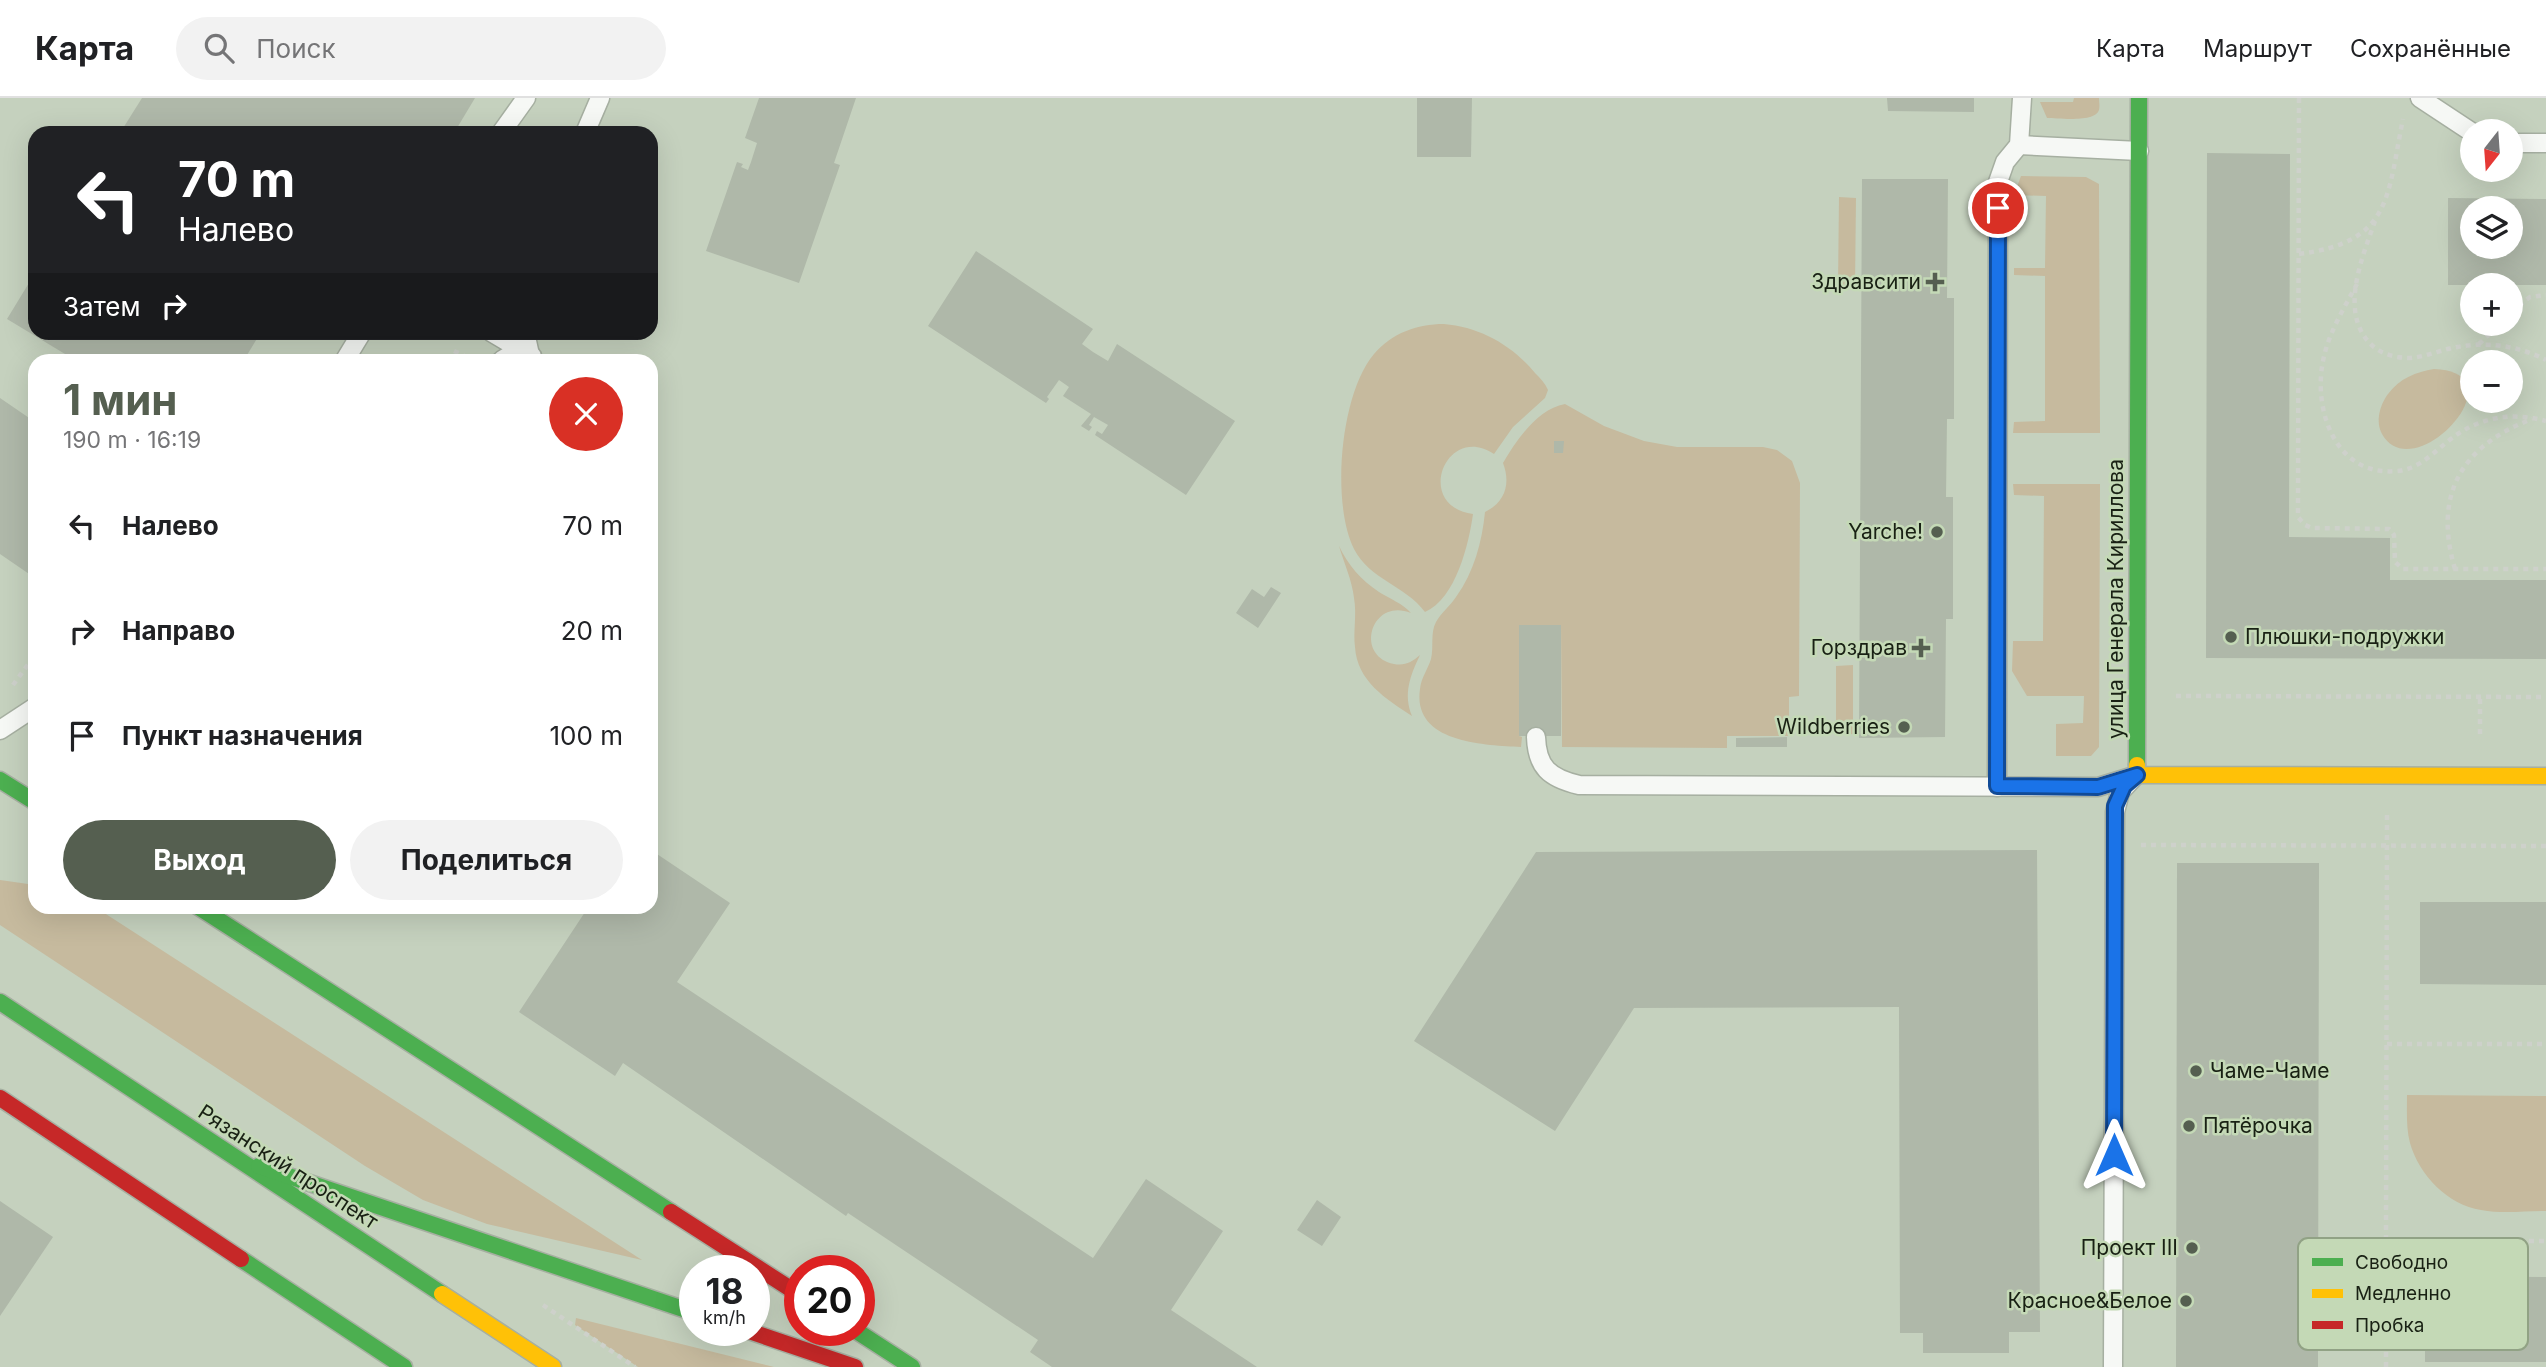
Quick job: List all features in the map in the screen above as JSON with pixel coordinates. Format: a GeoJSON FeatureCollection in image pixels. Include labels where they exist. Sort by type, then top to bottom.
{"type":"FeatureCollection","features":[{"type":"Feature","properties":{"kind":"street","name":"улица Генерала Кириллова"},"geometry":{"type":"LineString","coordinates":[[2137,775],[2139,98]]}},
{"type":"Feature","properties":{"kind":"street"},"geometry":{"type":"LineString","coordinates":[[2137,775],[2546,776]]}},
{"type":"Feature","properties":{"kind":"street"},"geometry":{"type":"LineString","coordinates":[[0,780],[28,798]]}},
{"type":"Feature","properties":{"kind":"street"},"geometry":{"type":"LineString","coordinates":[[209,914],[784,1284]]}},
{"type":"Feature","properties":{"kind":"street","name":"Рязанский проспект"},"geometry":{"type":"LineString","coordinates":[[0,1002],[553,1367]]}},
{"type":"Feature","properties":{"kind":"street"},"geometry":{"type":"LineString","coordinates":[[0,1098],[404,1367]]}},
{"type":"Feature","properties":{"kind":"street"},"geometry":{"type":"LineString","coordinates":[[239,1159],[679,1308]]}},
{"type":"Feature","properties":{"kind":"street"},"geometry":{"type":"LineString","coordinates":[[770,1338],[855,1367]]}},
{"type":"Feature","properties":{"kind":"street"},"geometry":{"type":"LineString","coordinates":[[875,1343],[912,1367]]}},
{"type":"Feature","properties":{"kind":"lane"},"geometry":{"type":"LineString","coordinates":[[506,126],[526,98]]}},
{"type":"Feature","properties":{"kind":"lane"},"geometry":{"type":"LineString","coordinates":[[588,126],[600,98]]}},
{"type":"Feature","properties":{"kind":"lane"},"geometry":{"type":"LineString","coordinates":[[1997,786],[1998,182],[2005,162],[2019,145],[2022,98]]}},
{"type":"Feature","properties":{"kind":"lane"},"geometry":{"type":"LineString","coordinates":[[2420,98],[2460,124]]}},
{"type":"Feature","properties":{"kind":"lane"},"geometry":{"type":"LineString","coordinates":[[2524,143],[2546,143]]}},
{"type":"Feature","properties":{"kind":"lane"},"geometry":{"type":"LineString","coordinates":[[2019,145],[2139,150]]}},
{"type":"Feature","properties":{"kind":"lane"},"geometry":{"type":"LineString","coordinates":[[505,340],[528,354]]}},
{"type":"Feature","properties":{"kind":"lane"},"geometry":{"type":"LineString","coordinates":[[0,730],[28,712]]}},
{"type":"Feature","properties":{"kind":"lane"},"geometry":{"type":"LineString","coordinates":[[1536,737],[1537,755],[1548,771],[1578,785],[2098,787],[2137,775]]}},
{"type":"Feature","properties":{"kind":"lane"},"geometry":{"type":"LineString","coordinates":[[2113,1367],[2115,845],[2117,799],[2124,786],[2137,775]]}},
{"type":"Feature","properties":{"kind":"path"},"geometry":{"type":"LineString","coordinates":[[2299,98],[2298,517],[2302,523],[2312,528],[2389,529],[2394,536],[2395,562],[2400,568],[2546,569]]}},
{"type":"Feature","properties":{"kind":"path"},"geometry":{"type":"LineString","coordinates":[[2405,111],[2389,187],[2375,221],[2357,284],[2354,302],[2359,327],[2367,341],[2394,356],[2407,358],[2479,344],[2515,348],[2546,360]]}},
{"type":"Feature","properties":{"kind":"path"},"geometry":{"type":"LineString","coordinates":[[2299,254],[2328,250],[2346,242],[2375,221]]}},
{"type":"Feature","properties":{"kind":"path"},"geometry":{"type":"LineString","coordinates":[[2357,284],[2331,336],[2323,359],[2321,376],[2324,415],[2332,438],[2353,460],[2380,470],[2397,471],[2417,466],[2465,428],[2483,421],[2501,416],[2546,421]]}},
{"type":"Feature","properties":{"kind":"path"},"geometry":{"type":"LineString","coordinates":[[2523,303],[2530,297],[2546,295]]}},
{"type":"Feature","properties":{"kind":"path"},"geometry":{"type":"LineString","coordinates":[[2479,344],[2487,336]]}},
{"type":"Feature","properties":{"kind":"path"},"geometry":{"type":"LineString","coordinates":[[454,351],[460,354]]}},
{"type":"Feature","properties":{"kind":"path"},"geometry":{"type":"LineString","coordinates":[[2455,569],[2446,529],[2449,496],[2457,479],[2470,461],[2494,438],[2512,427],[2536,418]]}},
{"type":"Feature","properties":{"kind":"path"},"geometry":{"type":"LineString","coordinates":[[10,690],[28,665]]}},
{"type":"Feature","properties":{"kind":"path"},"geometry":{"type":"LineString","coordinates":[[2172,695],[2546,696]]}},
{"type":"Feature","properties":{"kind":"path"},"geometry":{"type":"LineString","coordinates":[[2480,696],[2480,734]]}},
{"type":"Feature","properties":{"kind":"path"},"geometry":{"type":"LineString","coordinates":[[2386,1238],[2387,809]]}},
{"type":"Feature","properties":{"kind":"path"},"geometry":{"type":"LineString","coordinates":[[2115,845],[2546,846]]}},
{"type":"Feature","properties":{"kind":"path"},"geometry":{"type":"LineString","coordinates":[[2387,1044],[2546,1044]]}},
{"type":"Feature","properties":{"kind":"path"},"geometry":{"type":"LineString","coordinates":[[2528,1241],[2546,1241]]}},
{"type":"Feature","properties":{"kind":"shaded area"},"geometry":{"type":"Polygon","coordinates":[[[2074,98],[2099,98],[2099,110],[2091,117],[2047,118],[2040,102],[2073,102],[2074,98]]]}},
{"type":"Feature","properties":{"kind":"shaded area"},"geometry":{"type":"Polygon","coordinates":[[[2021,176],[2086,177],[2099,184],[2100,433],[2013,433],[2014,422],[2045,421],[2045,276],[2014,275],[2014,268],[2045,268],[2046,196],[2014,195],[2021,176]]]}},
{"type":"Feature","properties":{"kind":"shaded area"},"geometry":{"type":"Polygon","coordinates":[[[1839,197],[1856,198],[1855,287],[1838,286],[1839,197]]]}},
{"type":"Feature","properties":{"kind":"shaded area"},"geometry":{"type":"Polygon","coordinates":[[[1444,324],[1483,333],[1506,346],[1526,363],[1548,390],[1545,398],[1513,427],[1494,454],[1477,447],[1462,449],[1450,457],[1443,469],[1441,483],[1444,497],[1455,508],[1473,514],[1464,554],[1453,583],[1436,605],[1425,612],[1408,595],[1369,568],[1354,549],[1347,529],[1341,478],[1347,421],[1353,395],[1362,372],[1374,354],[1389,340],[1406,331],[1444,324]]]}},
{"type":"Feature","properties":{"kind":"shaded area"},"geometry":{"type":"Polygon","coordinates":[[[2434,369],[2459,375],[2460,413],[2453,424],[2436,439],[2416,448],[2397,447],[2382,434],[2379,413],[2393,388],[2415,374],[2434,369]]]}},
{"type":"Feature","properties":{"kind":"shaded area"},"geometry":{"type":"Polygon","coordinates":[[[1565,404],[1604,426],[1644,441],[1677,447],[1763,447],[1777,450],[1792,461],[1800,483],[1799,696],[1789,697],[1789,736],[1727,736],[1727,748],[1562,747],[1561,625],[1519,625],[1521,747],[1488,745],[1454,738],[1427,721],[1421,707],[1420,689],[1431,659],[1434,626],[1468,577],[1482,534],[1485,512],[1502,498],[1506,485],[1503,463],[1528,427],[1545,412],[1565,404]]]}},
{"type":"Feature","properties":{"kind":"shaded area"},"geometry":{"type":"Polygon","coordinates":[[[2013,484],[2100,484],[2099,747],[2091,756],[2056,756],[2056,724],[2083,723],[2084,696],[2027,696],[2012,671],[2013,641],[2043,641],[2044,496],[2014,495],[2013,484]]]}},
{"type":"Feature","properties":{"kind":"shaded area"},"geometry":{"type":"Polygon","coordinates":[[[1339,546],[1351,566],[1366,582],[1411,613],[1397,610],[1386,613],[1377,620],[1371,640],[1374,650],[1382,659],[1394,664],[1408,663],[1420,655],[1409,685],[1408,700],[1412,716],[1374,688],[1361,670],[1355,647],[1353,591],[1339,546]]]}},
{"type":"Feature","properties":{"kind":"shaded area"},"geometry":{"type":"Polygon","coordinates":[[[1853,665],[1853,734],[1836,735],[1836,666],[1853,665]]]}},
{"type":"Feature","properties":{"kind":"shaded area"},"geometry":{"type":"Polygon","coordinates":[[[0,880],[28,884],[28,914],[106,914],[642,1260],[487,1224],[423,1200],[365,1166],[0,925],[0,880]]]}},
{"type":"Feature","properties":{"kind":"shaded area"},"geometry":{"type":"Polygon","coordinates":[[[2407,1095],[2546,1096],[2546,1211],[2481,1210],[2457,1202],[2436,1187],[2420,1166],[2410,1143],[2407,1095]]]}},
{"type":"Feature","properties":{"kind":"shaded area"},"geometry":{"type":"Polygon","coordinates":[[[576,1318],[679,1343],[679,1346],[689,1346],[774,1367],[638,1367],[575,1325],[576,1318]]]}},
{"type":"Feature","properties":{"kind":"building"},"geometry":{"type":"Polygon","coordinates":[[[142,98],[475,98],[458,126],[124,126],[142,98]]]}},
{"type":"Feature","properties":{"kind":"building"},"geometry":{"type":"Polygon","coordinates":[[[759,98],[856,98],[834,163],[840,165],[799,283],[706,251],[737,162],[748,170],[751,162],[757,143],[745,138],[759,98]]]}},
{"type":"Feature","properties":{"kind":"building"},"geometry":{"type":"Polygon","coordinates":[[[1417,98],[1472,98],[1471,157],[1417,157],[1417,98]]]}},
{"type":"Feature","properties":{"kind":"building"},"geometry":{"type":"Polygon","coordinates":[[[1887,98],[1974,98],[1974,112],[1888,111],[1887,98]]]}},
{"type":"Feature","properties":{"kind":"building"},"geometry":{"type":"Polygon","coordinates":[[[2207,153],[2290,154],[2289,537],[2390,538],[2390,580],[2546,580],[2546,659],[2206,658],[2207,153]]]}},
{"type":"Feature","properties":{"kind":"building"},"geometry":{"type":"Polygon","coordinates":[[[1862,179],[1948,179],[1947,298],[1954,298],[1954,419],[1947,419],[1946,497],[1953,497],[1953,619],[1946,619],[1945,737],[1859,738],[1862,179]]]}},
{"type":"Feature","properties":{"kind":"building"},"geometry":{"type":"Polygon","coordinates":[[[2448,198],[2460,198],[2460,259],[2523,259],[2523,199],[2546,199],[2546,285],[2523,285],[2523,273],[2460,273],[2460,285],[2448,285],[2448,198]]]}},
{"type":"Feature","properties":{"kind":"building"},"geometry":{"type":"Polygon","coordinates":[[[976,251],[1093,329],[1082,344],[1093,352],[1108,361],[1117,344],[1235,421],[1186,495],[1095,435],[1097,431],[1102,434],[1108,425],[1094,417],[1089,431],[1081,426],[1091,414],[1063,396],[1069,387],[1059,380],[1046,403],[928,326],[976,251]]]}},
{"type":"Feature","properties":{"kind":"building"},"geometry":{"type":"Polygon","coordinates":[[[28,284],[28,332],[7,319],[28,284]]]}},
{"type":"Feature","properties":{"kind":"building"},"geometry":{"type":"Polygon","coordinates":[[[42,340],[256,340],[248,354],[65,354],[42,340]]]}},
{"type":"Feature","properties":{"kind":"building"},"geometry":{"type":"Polygon","coordinates":[[[0,398],[28,417],[28,573],[0,554],[0,398]]]}},
{"type":"Feature","properties":{"kind":"building"},"geometry":{"type":"Polygon","coordinates":[[[1554,441],[1564,441],[1563,453],[1554,453],[1554,441]]]}},
{"type":"Feature","properties":{"kind":"building"},"geometry":{"type":"Polygon","coordinates":[[[1271,587],[1281,593],[1258,628],[1236,613],[1252,589],[1264,597],[1271,587]]]}},
{"type":"Feature","properties":{"kind":"building"},"geometry":{"type":"Polygon","coordinates":[[[1519,625],[1561,625],[1561,736],[1519,736],[1519,625]]]}},
{"type":"Feature","properties":{"kind":"building"},"geometry":{"type":"Polygon","coordinates":[[[1787,737],[1787,747],[1736,747],[1736,738],[1787,737]]]}},
{"type":"Feature","properties":{"kind":"building"},"geometry":{"type":"Polygon","coordinates":[[[2037,850],[2040,1332],[2009,1332],[2009,1353],[1923,1353],[1923,1333],[1900,1333],[1899,1007],[1634,1008],[1555,1131],[1414,1041],[1536,852],[2037,850]]]}},
{"type":"Feature","properties":{"kind":"building"},"geometry":{"type":"Polygon","coordinates":[[[658,855],[730,903],[677,982],[1093,1258],[1146,1179],[1223,1231],[1171,1310],[1257,1367],[1052,1367],[1030,1352],[1038,1340],[848,1213],[846,1216],[623,1063],[615,1076],[519,1012],[584,914],[658,914],[658,855]]]}},
{"type":"Feature","properties":{"kind":"building"},"geometry":{"type":"Polygon","coordinates":[[[2177,863],[2319,863],[2318,1238],[2298,1238],[2298,1350],[2318,1350],[2318,1367],[2176,1367],[2177,863]]]}},
{"type":"Feature","properties":{"kind":"building"},"geometry":{"type":"Polygon","coordinates":[[[2420,902],[2546,902],[2546,985],[2420,984],[2420,902]]]}},
{"type":"Feature","properties":{"kind":"building"},"geometry":{"type":"Polygon","coordinates":[[[1317,1200],[1341,1217],[1322,1246],[1297,1230],[1317,1200]]]}},
{"type":"Feature","properties":{"kind":"building"},"geometry":{"type":"Polygon","coordinates":[[[0,1201],[53,1237],[0,1316],[0,1201]]]}},
{"type":"Feature","properties":{"kind":"building"},"geometry":{"type":"Polygon","coordinates":[[[2528,1277],[2546,1277],[2546,1362],[2425,1362],[2425,1350],[2528,1350],[2528,1277]]]}},
{"type":"Feature","properties":{"kind":"traffic: fast"},"geometry":{"type":"LineString","coordinates":[[2137,765],[2139,98]]}},
{"type":"Feature","properties":{"kind":"traffic: fast"},"geometry":{"type":"LineString","coordinates":[[0,780],[28,798]]}},
{"type":"Feature","properties":{"kind":"traffic: fast"},"geometry":{"type":"LineString","coordinates":[[209,914],[671,1212]]}},
{"type":"Feature","properties":{"kind":"traffic: fast"},"geometry":{"type":"LineString","coordinates":[[0,1002],[442,1294]]}},
{"type":"Feature","properties":{"kind":"traffic: fast"},"geometry":{"type":"LineString","coordinates":[[259,1166],[679,1308]]}},
{"type":"Feature","properties":{"kind":"traffic: fast"},"geometry":{"type":"LineString","coordinates":[[241,1259],[404,1367]]}},
{"type":"Feature","properties":{"kind":"traffic: fast"},"geometry":{"type":"LineString","coordinates":[[875,1343],[912,1367]]}},
{"type":"Feature","properties":{"kind":"traffic: slow"},"geometry":{"type":"LineString","coordinates":[[2137,765],[2137,775],[2546,776]]}},
{"type":"Feature","properties":{"kind":"traffic: slow"},"geometry":{"type":"LineString","coordinates":[[442,1294],[553,1367]]}},
{"type":"Feature","properties":{"kind":"traffic: jam"},"geometry":{"type":"LineString","coordinates":[[0,1098],[241,1259]]}},
{"type":"Feature","properties":{"kind":"traffic: jam"},"geometry":{"type":"LineString","coordinates":[[671,1212],[784,1285]]}},
{"type":"Feature","properties":{"kind":"traffic: jam"},"geometry":{"type":"LineString","coordinates":[[770,1338],[855,1367]]}},
{"type":"Feature","properties":{"kind":"place","name":"Здравсити"},"geometry":{"type":"Point","coordinates":[1935,282]}},
{"type":"Feature","properties":{"kind":"place","name":"Yarche!"},"geometry":{"type":"Point","coordinates":[1937,532]}},
{"type":"Feature","properties":{"kind":"place","name":"Плюшки-подружки"},"geometry":{"type":"Point","coordinates":[2231,637]}},
{"type":"Feature","properties":{"kind":"place","name":"Горздрав"},"geometry":{"type":"Point","coordinates":[1921,648]}},
{"type":"Feature","properties":{"kind":"place","name":"Wildberries"},"geometry":{"type":"Point","coordinates":[1904,727]}},
{"type":"Feature","properties":{"kind":"place","name":"Чаме-Чаме"},"geometry":{"type":"Point","coordinates":[2196,1071]}},
{"type":"Feature","properties":{"kind":"place","name":"Пятёрочка"},"geometry":{"type":"Point","coordinates":[2189,1126]}},
{"type":"Feature","properties":{"kind":"place","name":"Проект III"},"geometry":{"type":"Point","coordinates":[2192,1248]}},
{"type":"Feature","properties":{"kind":"place","name":"Красное&Белое"},"geometry":{"type":"Point","coordinates":[2186,1301]}},
{"type":"Feature","properties":{"kind":"route"},"geometry":{"type":"LineString","coordinates":[[1998,208],[1997,786],[2098,787],[2137,775],[2124,786],[2115,806],[2114,1155]]}}]}
